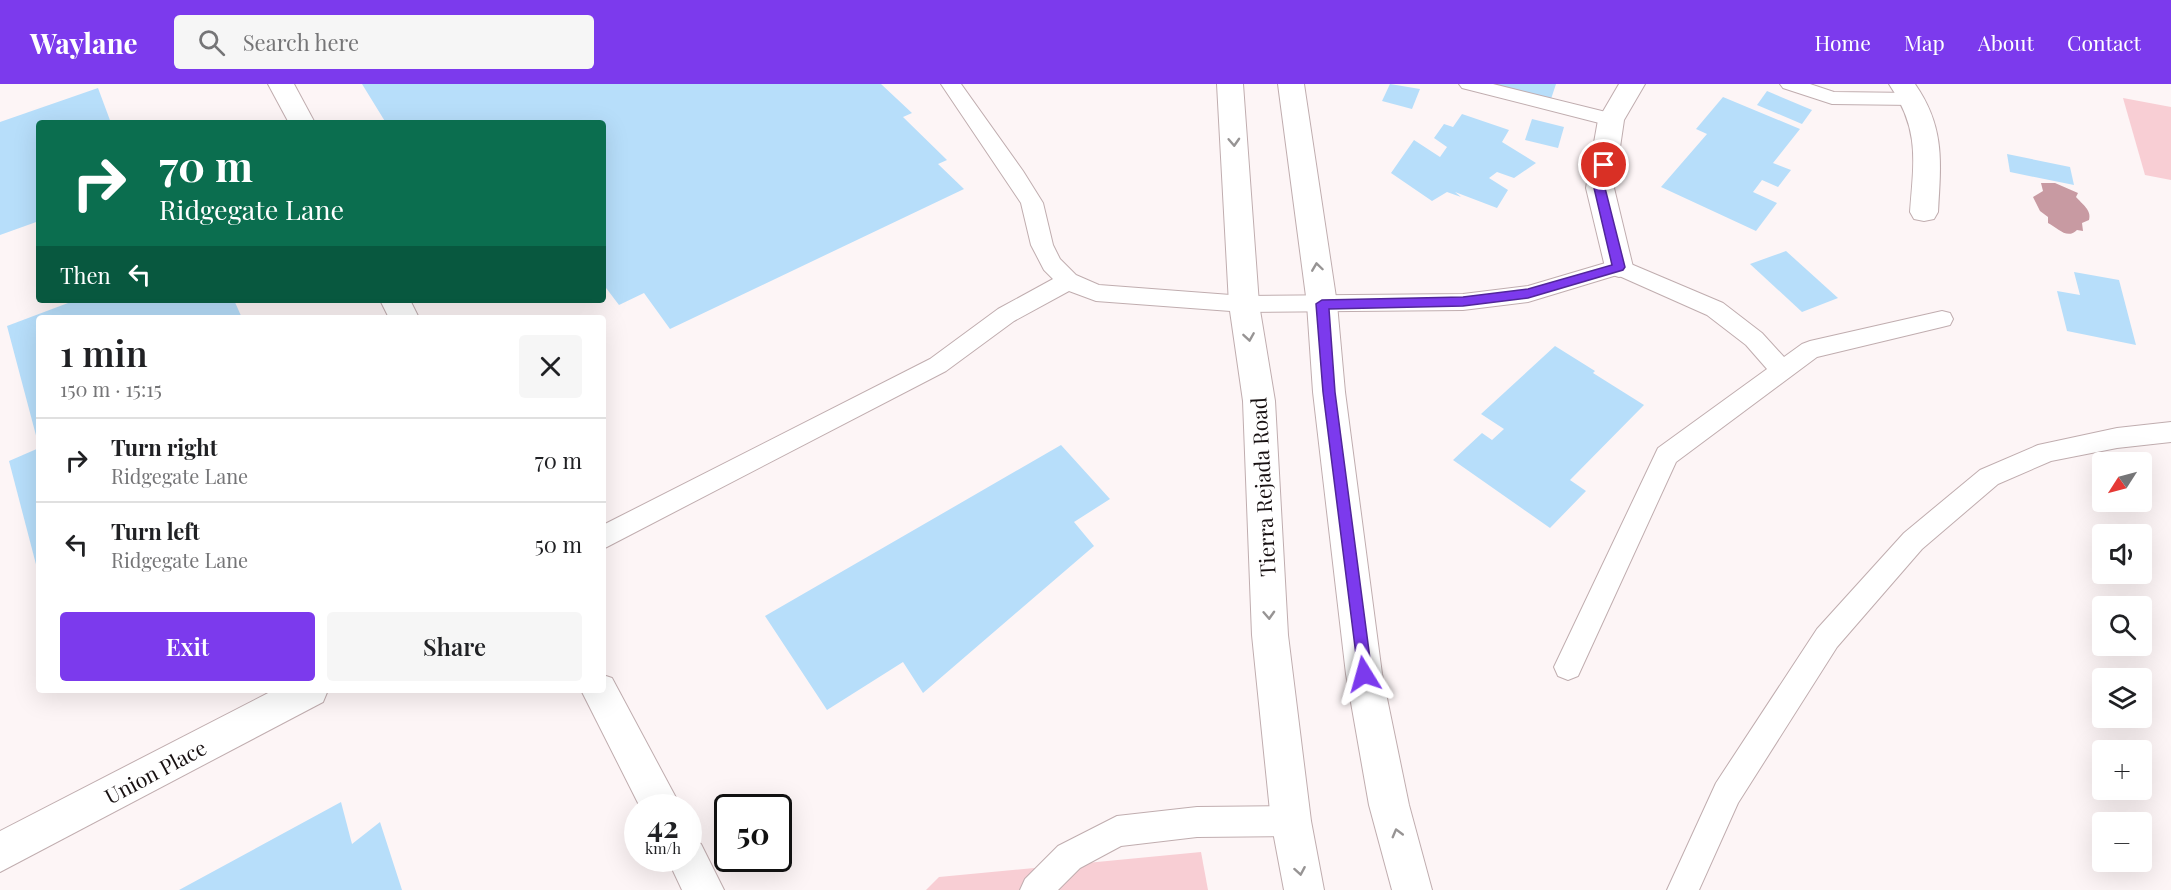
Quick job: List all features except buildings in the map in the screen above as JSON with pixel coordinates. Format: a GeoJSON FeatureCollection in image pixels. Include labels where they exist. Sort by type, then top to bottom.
{"type":"FeatureCollection","features":[{"type":"Feature","properties":{"kind":"main road"},"geometry":{"type":"LineString","coordinates":[[281,84],[300,120]]}},
{"type":"Feature","properties":{"kind":"main road","name":"Tierra Rejada Road"},"geometry":{"type":"LineString","coordinates":[[1230,84],[1244,304],[1259,401],[1270,635],[1291,821],[1304,890]]}},
{"type":"Feature","properties":{"kind":"main road"},"geometry":{"type":"LineString","coordinates":[[1291,84],[1322,304],[1329,392],[1364,674],[1389,805],[1412,890]]}},
{"type":"Feature","properties":{"kind":"main road"},"geometry":{"type":"LineString","coordinates":[[1619,267],[1600,188],[1611,120],[1632,84]]}},
{"type":"Feature","properties":{"kind":"main road"},"geometry":{"type":"LineString","coordinates":[[1908,91],[1928,140],[1924,212]]}},
{"type":"Feature","properties":{"kind":"main road","name":"Union Place"},"geometry":{"type":"LineString","coordinates":[[0,852],[304,693]]}},
{"type":"Feature","properties":{"kind":"main road"},"geometry":{"type":"LineString","coordinates":[[601,693],[654,794]]}},
{"type":"Feature","properties":{"kind":"main road"},"geometry":{"type":"LineString","coordinates":[[694,872],[704,890]]}},
{"type":"Feature","properties":{"kind":"lane"},"geometry":{"type":"LineString","coordinates":[[951,84],[1016,176],[1032,203],[1042,245],[1052,264],[1068,281],[1096,293],[1244,304],[1463,302],[1517,295],[1619,267],[1715,309],[1754,339],[1782,370]]}},
{"type":"Feature","properties":{"kind":"lane"},"geometry":{"type":"LineString","coordinates":[[1469,84],[1611,120]]}},
{"type":"Feature","properties":{"kind":"lane"},"geometry":{"type":"LineString","coordinates":[[1790,84],[1832,98],[1908,91]]}},
{"type":"Feature","properties":{"kind":"lane"},"geometry":{"type":"LineString","coordinates":[[606,536],[938,365],[1006,315],[1068,281]]}},
{"type":"Feature","properties":{"kind":"lane"},"geometry":{"type":"LineString","coordinates":[[1568,666],[1667,455],[1810,350],[1942,319]]}},
{"type":"Feature","properties":{"kind":"lane"},"geometry":{"type":"LineString","coordinates":[[1683,890],[1727,793],[1827,638],[1913,541],[1989,477],[2018,464],[2047,452],[2117,438],[2171,432]]}},
{"type":"Feature","properties":{"kind":"lane"},"geometry":{"type":"LineString","coordinates":[[1036,890],[1069,857],[1117,831],[1197,822],[1291,821]]}},
{"type":"Feature","properties":{"kind":"shaded area"},"geometry":{"type":"Polygon","coordinates":[[[2123,98],[2171,107],[2171,180],[2145,175],[2123,98]]]}},
{"type":"Feature","properties":{"kind":"shaded area"},"geometry":{"type":"Polygon","coordinates":[[[2041,183],[2055,183],[2078,193],[2076,197],[2086,207],[2090,216],[2089,220],[2082,223],[2083,231],[2077,230],[2070,234],[2048,223],[2048,217],[2040,211],[2033,197],[2043,191],[2041,183]]]}},
{"type":"Feature","properties":{"kind":"shaded area"},"geometry":{"type":"Polygon","coordinates":[[[1201,852],[1208,890],[926,890],[939,877],[1201,852]]]}},
{"type":"Feature","properties":{"kind":"route"},"geometry":{"type":"LineString","coordinates":[[1364,674],[1329,392],[1322,304],[1463,302],[1528,294],[1619,267],[1600,188],[1604,165]]}}]}
